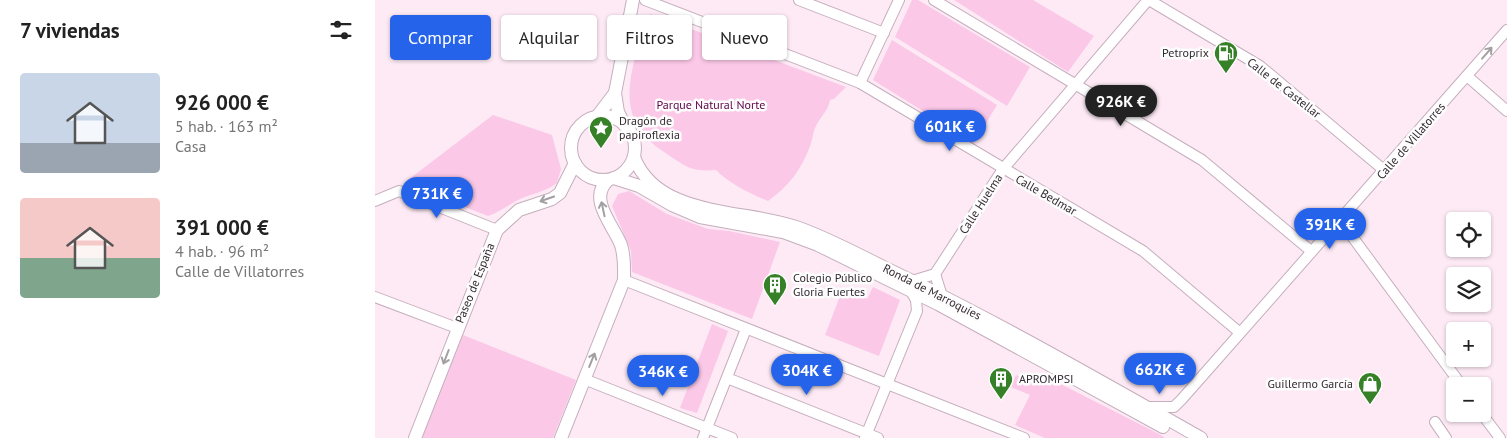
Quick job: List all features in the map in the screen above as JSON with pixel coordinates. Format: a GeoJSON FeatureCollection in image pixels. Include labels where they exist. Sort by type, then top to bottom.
{"type":"FeatureCollection","features":[{"type":"Feature","properties":{"kind":"main road"},"geometry":{"type":"LineString","coordinates":[[561,438],[624,280],[625,262],[621,246],[606,220],[601,190],[603,184],[628,168],[634,157],[634,140],[618,112],[615,93],[633,0]]}},
{"type":"Feature","properties":{"kind":"main road"},"geometry":{"type":"LineString","coordinates":[[596,118],[615,93]]}},
{"type":"Feature","properties":{"kind":"main road"},"geometry":{"type":"LineString","coordinates":[[611,179],[597,179],[587,176],[575,163],[571,149],[574,135],[583,124],[596,118],[613,118],[625,126]]}},
{"type":"Feature","properties":{"kind":"main road","name":"Ronda de Marroquíes"},"geometry":{"type":"LineString","coordinates":[[634,157],[640,172],[650,183],[687,203],[718,212],[763,219],[795,227],[841,246],[912,286],[1146,407],[1201,438]]}},
{"type":"Feature","properties":{"kind":"main road","name":"Paseo de España"},"geometry":{"type":"LineString","coordinates":[[415,438],[497,230],[519,210],[552,199],[560,193],[575,163]]}},
{"type":"Feature","properties":{"kind":"main road","name":"Ronda de Marroquíes"},"geometry":{"type":"LineString","coordinates":[[611,179],[639,186],[672,206],[700,217],[733,225],[756,226],[802,238],[912,286]]}},
{"type":"Feature","properties":{"kind":"main road","name":"Ronda de Marroquíes"},"geometry":{"type":"LineString","coordinates":[[940,300],[1184,438]]}},
{"type":"Feature","properties":{"kind":"street","name":"Calle Bedmar"},"geometry":{"type":"LineString","coordinates":[[645,0],[860,83],[1143,252],[1239,332]]}},
{"type":"Feature","properties":{"kind":"street"},"geometry":{"type":"LineString","coordinates":[[799,0],[884,33]]}},
{"type":"Feature","properties":{"kind":"street"},"geometry":{"type":"LineString","coordinates":[[860,83],[899,0]]}},
{"type":"Feature","properties":{"kind":"street"},"geometry":{"type":"LineString","coordinates":[[934,0],[1074,86],[1202,160],[1311,251]]}},
{"type":"Feature","properties":{"kind":"street","name":"Calle Huelma"},"geometry":{"type":"LineString","coordinates":[[935,274],[1003,169],[1149,0]]}},
{"type":"Feature","properties":{"kind":"street","name":"Calle de Castellar"},"geometry":{"type":"LineString","coordinates":[[1149,0],[1260,66],[1385,171]]}},
{"type":"Feature","properties":{"kind":"street","name":"Calle de Villatorres"},"geometry":{"type":"LineString","coordinates":[[1174,407],[1311,251],[1385,171],[1507,30]]}},
{"type":"Feature","properties":{"kind":"street"},"geometry":{"type":"LineString","coordinates":[[1467,76],[1507,111]]}},
{"type":"Feature","properties":{"kind":"street"},"geometry":{"type":"LineString","coordinates":[[375,202],[399,191],[497,230]]}},
{"type":"Feature","properties":{"kind":"street"},"geometry":{"type":"LineString","coordinates":[[1340,220],[1455,377]]}},
{"type":"Feature","properties":{"kind":"street"},"geometry":{"type":"LineString","coordinates":[[866,436],[917,311],[912,286],[935,274],[940,300],[917,311]]}},
{"type":"Feature","properties":{"kind":"street"},"geometry":{"type":"LineString","coordinates":[[624,280],[1023,438]]}},
{"type":"Feature","properties":{"kind":"street"},"geometry":{"type":"LineString","coordinates":[[375,297],[457,328]]}},
{"type":"Feature","properties":{"kind":"street"},"geometry":{"type":"LineString","coordinates":[[705,433],[746,329]]}},
{"type":"Feature","properties":{"kind":"street"},"geometry":{"type":"LineString","coordinates":[[727,378],[866,436],[878,438]]}},
{"type":"Feature","properties":{"kind":"street"},"geometry":{"type":"LineString","coordinates":[[585,379],[705,433],[732,438]]}},
{"type":"Feature","properties":{"kind":"street"},"geometry":{"type":"LineString","coordinates":[[1146,407],[1174,407],[1173,418],[1179,426]]}},
{"type":"Feature","properties":{"kind":"street"},"geometry":{"type":"LineString","coordinates":[[1435,422],[1447,438]]}},
{"type":"Feature","properties":{"kind":"street"},"geometry":{"type":"LineString","coordinates":[[1488,422],[1500,438]]}},
{"type":"Feature","properties":{"kind":"green space"},"geometry":{"type":"Polygon","coordinates":[[[912,0],[918,0],[1030,67],[1007,106],[895,37],[912,0]]]}},
{"type":"Feature","properties":{"kind":"green space"},"geometry":{"type":"Polygon","coordinates":[[[954,0],[1033,0],[1094,36],[1068,72],[954,0]]]}},
{"type":"Feature","properties":{"kind":"green space","name":"Parque Natural Norte"},"geometry":{"type":"Polygon","coordinates":[[[692,29],[702,33],[702,60],[774,60],[846,87],[834,99],[830,100],[816,126],[807,154],[798,170],[788,184],[768,201],[740,188],[716,170],[690,168],[649,140],[637,125],[631,109],[629,92],[634,60],[692,60],[692,29]]]}},
{"type":"Feature","properties":{"kind":"green space"},"geometry":{"type":"Polygon","coordinates":[[[892,40],[997,105],[974,143],[873,80],[892,40]]]}},
{"type":"Feature","properties":{"kind":"green space"},"geometry":{"type":"Polygon","coordinates":[[[493,115],[552,135],[561,169],[557,183],[520,199],[488,216],[404,183],[493,115]]]}},
{"type":"Feature","properties":{"kind":"green space"},"geometry":{"type":"Polygon","coordinates":[[[629,191],[667,214],[708,229],[729,231],[780,242],[752,319],[632,272],[631,251],[612,206],[618,194],[629,191]]]}},
{"type":"Feature","properties":{"kind":"green space"},"geometry":{"type":"Polygon","coordinates":[[[873,287],[900,300],[879,356],[825,335],[842,291],[850,293],[852,291],[867,299],[873,287]]]}},
{"type":"Feature","properties":{"kind":"green space"},"geometry":{"type":"Polygon","coordinates":[[[712,324],[728,331],[697,413],[680,408],[712,324]]]}},
{"type":"Feature","properties":{"kind":"green space"},"geometry":{"type":"Polygon","coordinates":[[[463,335],[576,380],[553,438],[421,438],[463,335]]]}},
{"type":"Feature","properties":{"kind":"green space"},"geometry":{"type":"Polygon","coordinates":[[[1041,374],[1165,438],[1045,438],[1015,425],[1030,395],[1011,387],[1016,375],[1036,384],[1041,374]]]}},
{"type":"Feature","properties":{"kind":"place","name":"Petroprix"},"geometry":{"type":"Point","coordinates":[1226,74]}},
{"type":"Feature","properties":{"kind":"place","name":"Dragón de papiroflexia"},"geometry":{"type":"Point","coordinates":[601,149]}},
{"type":"Feature","properties":{"kind":"place","name":"Colegio Público Gloria Fuertes"},"geometry":{"type":"Point","coordinates":[775,306]}},
{"type":"Feature","properties":{"kind":"place","name":"APROMPSI"},"geometry":{"type":"Point","coordinates":[1001,400]}},
{"type":"Feature","properties":{"kind":"place","name":"Guillermo García"},"geometry":{"type":"Point","coordinates":[1370,405]}}]}
